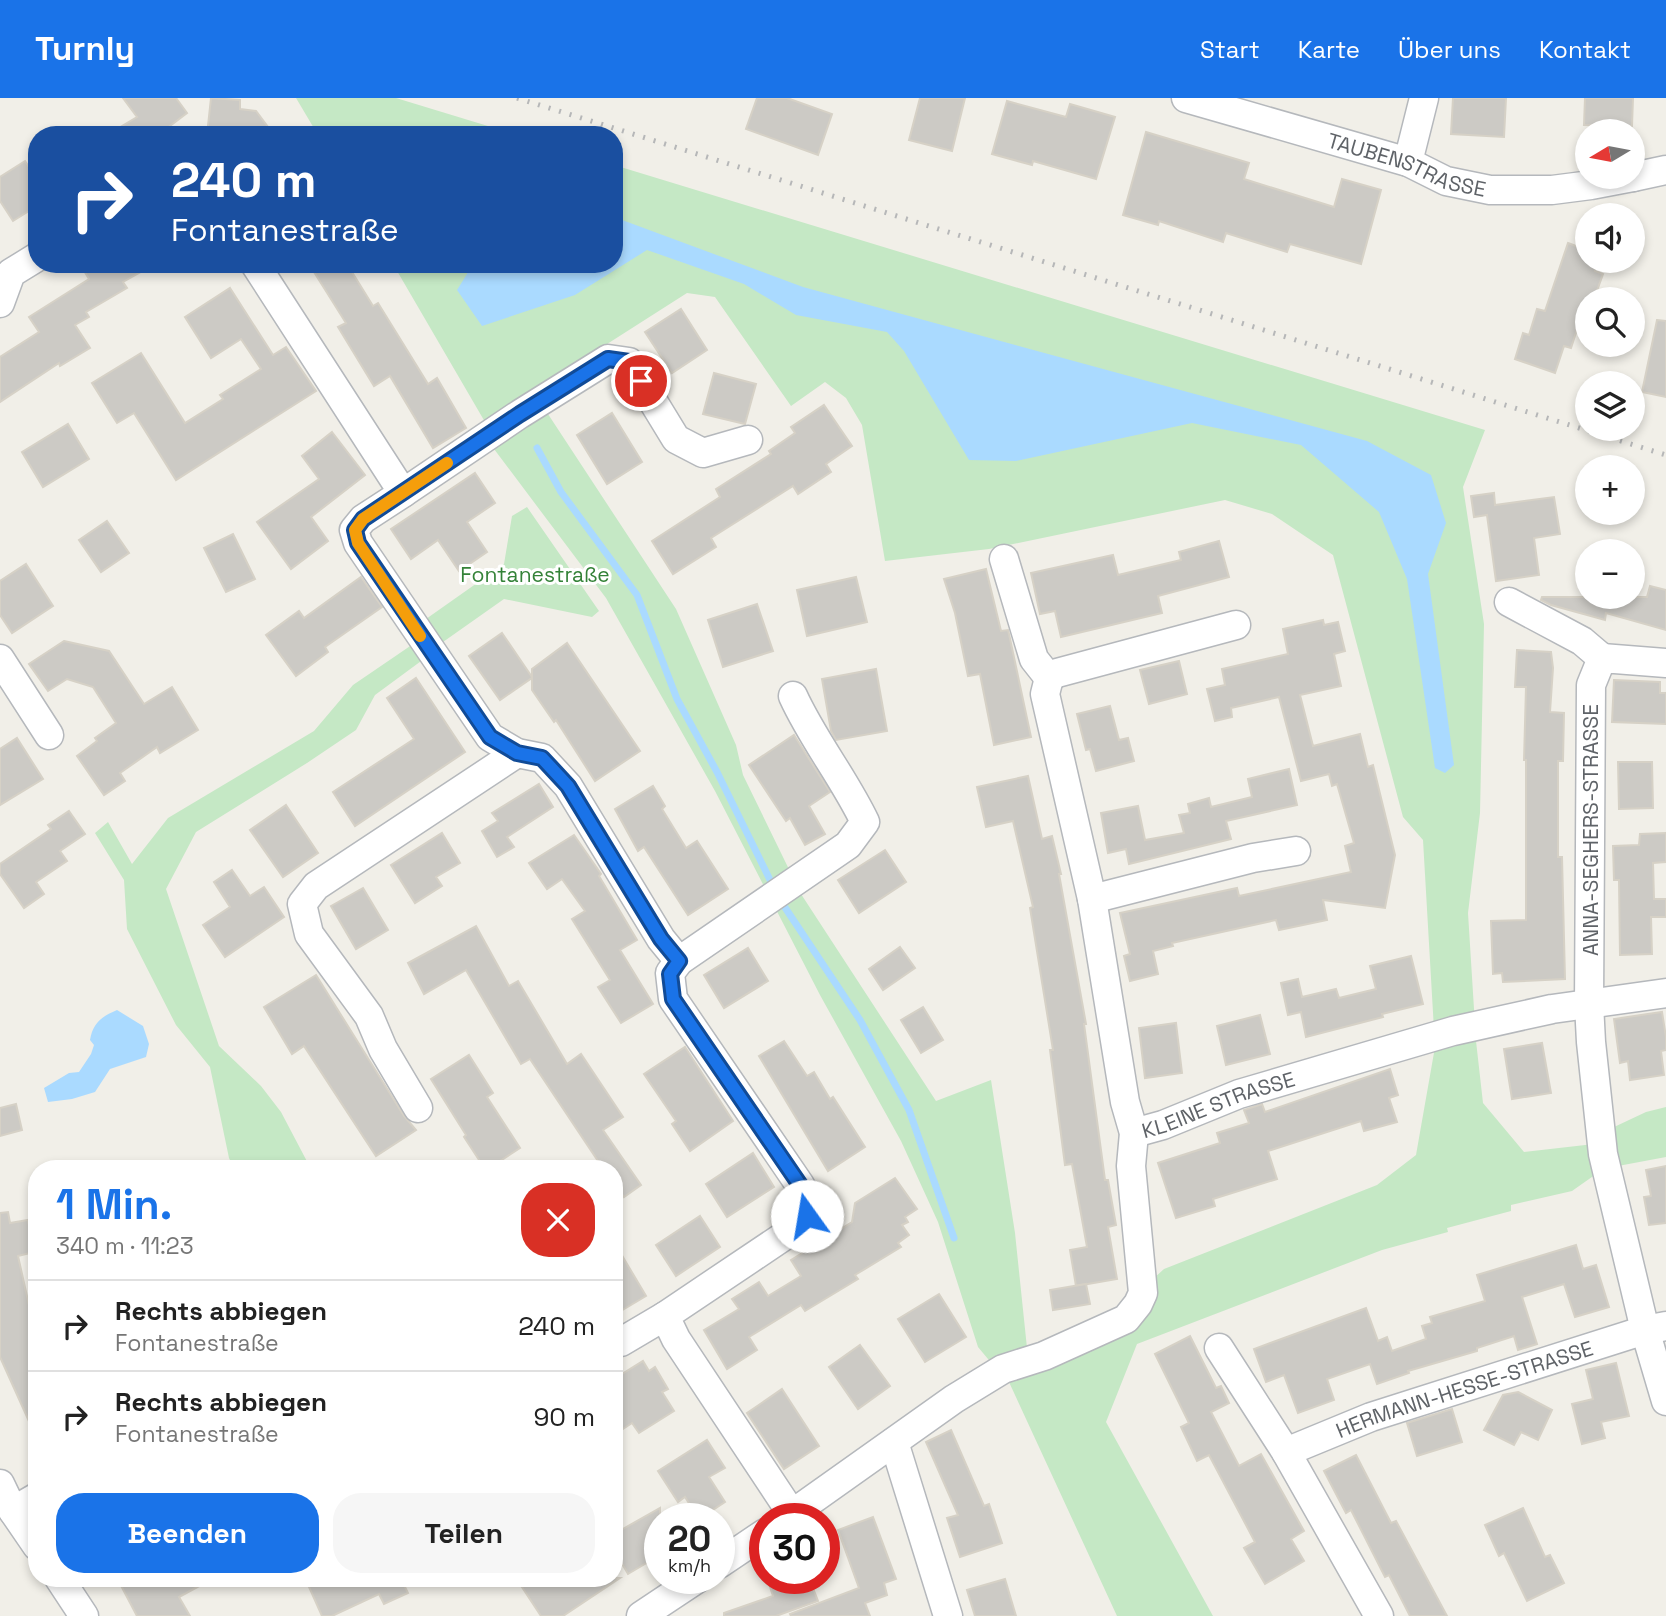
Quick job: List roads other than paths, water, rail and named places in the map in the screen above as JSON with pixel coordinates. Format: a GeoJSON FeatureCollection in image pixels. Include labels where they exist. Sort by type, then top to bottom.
{"type":"FeatureCollection","features":[{"type":"Feature","properties":{"kind":"street","name":"TAUBENSTRASSE"},"geometry":{"type":"LineString","coordinates":[[1186,98],[1408,162],[1446,181],[1490,190],[1552,190],[1575,187]]}},
{"type":"Feature","properties":{"kind":"street"},"geometry":{"type":"LineString","coordinates":[[1408,162],[1424,98]]}},
{"type":"Feature","properties":{"kind":"street","name":"TAUBENSTRASSE"},"geometry":{"type":"LineString","coordinates":[[1645,174],[1666,170]]}},
{"type":"Feature","properties":{"kind":"street"},"geometry":{"type":"LineString","coordinates":[[0,303],[6,264],[28,259]]}},
{"type":"Feature","properties":{"kind":"street"},"geometry":{"type":"LineString","coordinates":[[261,273],[402,492]]}},
{"type":"Feature","properties":{"kind":"street"},"geometry":{"type":"LineString","coordinates":[[679,961],[661,939],[568,786],[542,758],[517,753],[490,737],[358,543],[355,530],[363,519],[402,492],[608,359],[629,362],[676,439],[704,453],[748,440]]}},
{"type":"Feature","properties":{"kind":"street"},"geometry":{"type":"LineString","coordinates":[[1004,559],[1034,659],[1049,678]]}},
{"type":"Feature","properties":{"kind":"street"},"geometry":{"type":"LineString","coordinates":[[1509,602],[1582,641],[1602,658],[1666,663]]}},
{"type":"Feature","properties":{"kind":"street"},"geometry":{"type":"LineString","coordinates":[[1134,1133],[1125,1102],[1093,900],[1045,694],[1049,678],[1057,673],[1236,625]]}},
{"type":"Feature","properties":{"kind":"street","name":"ANNA-SEGHERS-STRASSE"},"geometry":{"type":"LineString","coordinates":[[1589,1004],[1591,685],[1602,658]]}},
{"type":"Feature","properties":{"kind":"street"},"geometry":{"type":"LineString","coordinates":[[0,659],[49,735]]}},
{"type":"Feature","properties":{"kind":"street"},"geometry":{"type":"LineString","coordinates":[[623,1341],[665,1316],[796,1228],[807,1216],[809,1202],[673,999],[670,974],[679,961],[848,845],[865,822],[853,797],[805,722],[793,696]]}},
{"type":"Feature","properties":{"kind":"street"},"geometry":{"type":"LineString","coordinates":[[418,1108],[383,1049],[369,1016],[309,934],[302,904],[316,886],[517,753]]}},
{"type":"Feature","properties":{"kind":"street"},"geometry":{"type":"LineString","coordinates":[[1093,900],[1253,858],[1296,851]]}},
{"type":"Feature","properties":{"kind":"street","name":"KLEINE STRASSE"},"geometry":{"type":"LineString","coordinates":[[809,1503],[954,1399],[1003,1369],[1044,1356],[1126,1319],[1143,1293],[1131,1166],[1134,1133],[1163,1125],[1239,1094],[1452,1031],[1552,1009],[1666,993]]}},
{"type":"Feature","properties":{"kind":"street"},"geometry":{"type":"LineString","coordinates":[[1589,1004],[1603,1154],[1656,1328],[1666,1401]]}},
{"type":"Feature","properties":{"kind":"street"},"geometry":{"type":"LineString","coordinates":[[665,1316],[676,1339],[780,1503]]}},
{"type":"Feature","properties":{"kind":"street","name":"HERMANN-HESSE-STRASSE"},"geometry":{"type":"LineString","coordinates":[[1286,1452],[1371,1417],[1656,1328]]}},
{"type":"Feature","properties":{"kind":"street"},"geometry":{"type":"LineString","coordinates":[[1219,1348],[1286,1452],[1379,1616]]}},
{"type":"Feature","properties":{"kind":"street"},"geometry":{"type":"LineString","coordinates":[[894,1443],[948,1616]]}},
{"type":"Feature","properties":{"kind":"street"},"geometry":{"type":"LineString","coordinates":[[0,1484],[25,1504]]}},
{"type":"Feature","properties":{"kind":"street"},"geometry":{"type":"LineString","coordinates":[[65,1587],[84,1616]]}},
{"type":"Feature","properties":{"kind":"street"},"geometry":{"type":"LineString","coordinates":[[652,1613],[677,1594]]}},
{"type":"Feature","properties":{"kind":"water"},"geometry":{"type":"Polygon","coordinates":[[[623,220],[803,287],[1367,441],[1431,475],[1446,523],[1428,574],[1454,765],[1445,773],[1435,768],[1407,579],[1379,512],[1301,445],[1192,423],[1016,461],[969,460],[904,351],[887,332],[796,315],[744,284],[647,250],[623,265],[623,220]]]}},
{"type":"Feature","properties":{"kind":"water"},"geometry":{"type":"Polygon","coordinates":[[[610,273],[575,295],[482,326],[457,290],[467,274],[610,273]]]}},
{"type":"Feature","properties":{"kind":"water"},"geometry":{"type":"Polygon","coordinates":[[[117,1010],[143,1026],[149,1044],[146,1057],[110,1069],[95,1092],[48,1102],[44,1088],[69,1073],[79,1072],[91,1054],[94,1045],[90,1040],[91,1034],[96,1025],[102,1018],[117,1010]]]}},
{"type":"Feature","properties":{"kind":"waterway"},"geometry":{"type":"LineString","coordinates":[[537,448],[561,492],[637,595],[677,699],[717,772],[773,886]]}},
{"type":"Feature","properties":{"kind":"waterway"},"geometry":{"type":"LineString","coordinates":[[782,903],[860,1020],[909,1110],[954,1238]]}},
{"type":"Feature","properties":{"kind":"railway"},"geometry":{"type":"LineString","coordinates":[[517,98],[607,126]]}},
{"type":"Feature","properties":{"kind":"railway"},"geometry":{"type":"LineString","coordinates":[[623,131],[1666,455]]}},
{"type":"Feature","properties":{"kind":"park label","name":"Fontanestraße"},"geometry":{"type":"Point","coordinates":[535,574]}}]}
